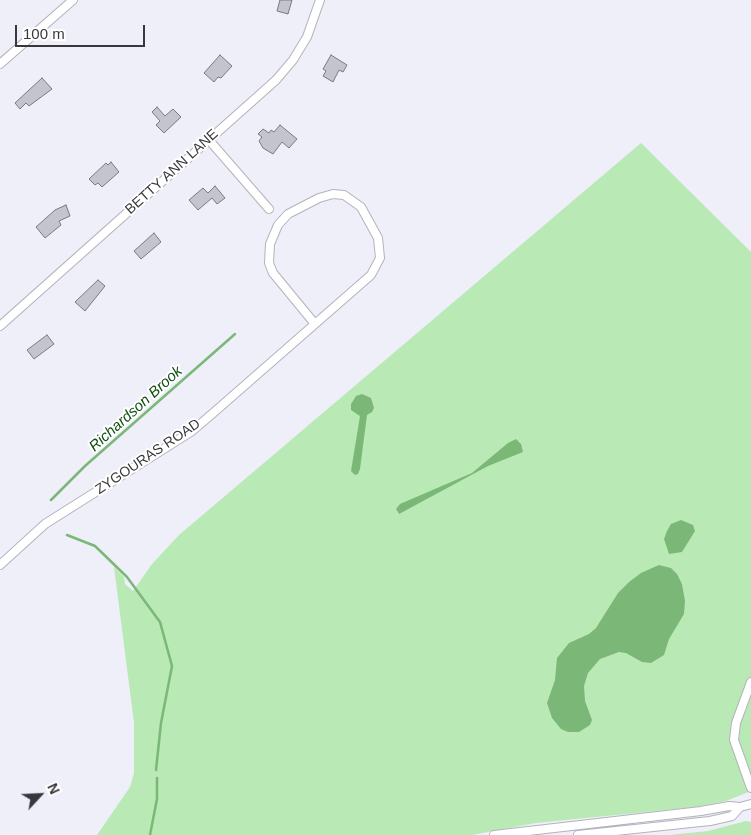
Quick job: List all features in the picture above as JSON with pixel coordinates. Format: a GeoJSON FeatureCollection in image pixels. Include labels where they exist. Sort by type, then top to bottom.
{"type":"FeatureCollection","features":[{"type":"Feature","properties":{"kind":"street"},"geometry":{"type":"LineString","coordinates":[[0,64],[73,0]]}},
{"type":"Feature","properties":{"kind":"street","name":"BETTY ANN LANE"},"geometry":{"type":"LineString","coordinates":[[0,326],[285,70],[307,37],[320,0]]}},
{"type":"Feature","properties":{"kind":"street"},"geometry":{"type":"LineString","coordinates":[[208,140],[269,209]]}},
{"type":"Feature","properties":{"kind":"street","name":"ZYGOURAS ROAD"},"geometry":{"type":"LineString","coordinates":[[0,565],[45,524],[192,431],[315,324],[371,275],[379,263],[379,242],[370,221],[358,204],[344,195],[332,194],[319,198],[288,214],[278,225],[270,244],[269,263],[273,273],[315,324]]}},
{"type":"Feature","properties":{"kind":"street"},"geometry":{"type":"LineString","coordinates":[[751,682],[736,723],[734,740],[751,788]]}},
{"type":"Feature","properties":{"kind":"street"},"geometry":{"type":"LineString","coordinates":[[494,835],[701,811],[729,806],[740,807],[751,804]]}},
{"type":"Feature","properties":{"kind":"street"},"geometry":{"type":"LineString","coordinates":[[578,835],[716,820],[732,816],[740,807]]}},
{"type":"Feature","properties":{"kind":"street"},"geometry":{"type":"LineString","coordinates":[[605,822],[606,832]]}},
{"type":"Feature","properties":{"kind":"shaded area"},"geometry":{"type":"Polygon","coordinates":[[[641,143],[751,252],[751,791],[726,801],[696,807],[536,823],[472,835],[97,835],[130,787],[134,773],[134,723],[114,567],[124,577],[125,584],[133,591],[152,564],[179,535],[641,143]]]}},
{"type":"Feature","properties":{"kind":"shaded area"},"geometry":{"type":"Polygon","coordinates":[[[362,394],[371,398],[374,408],[367,415],[360,469],[358,474],[355,475],[351,471],[360,416],[351,410],[351,404],[356,396],[362,394]]]}},
{"type":"Feature","properties":{"kind":"shaded area"},"geometry":{"type":"Polygon","coordinates":[[[516,439],[521,444],[523,452],[488,466],[399,514],[396,509],[400,504],[472,473],[508,443],[516,439]]]}},
{"type":"Feature","properties":{"kind":"shaded area"},"geometry":{"type":"Polygon","coordinates":[[[681,520],[693,525],[695,531],[682,552],[669,554],[664,539],[671,524],[681,520]]]}},
{"type":"Feature","properties":{"kind":"shaded area"},"geometry":{"type":"Polygon","coordinates":[[[659,565],[671,568],[677,574],[682,584],[685,601],[684,614],[669,639],[664,655],[651,663],[642,662],[626,653],[619,652],[600,659],[588,673],[584,686],[585,701],[592,720],[590,725],[579,732],[568,732],[561,729],[552,718],[547,703],[555,680],[557,658],[569,643],[589,634],[596,628],[618,593],[629,582],[641,573],[659,565]]]}},
{"type":"Feature","properties":{"kind":"shaded area"},"geometry":{"type":"Polygon","coordinates":[[[746,821],[751,822],[751,835],[669,835],[708,831],[746,821]]]}},
{"type":"Feature","properties":{"kind":"building"},"geometry":{"type":"Polygon","coordinates":[[[280,0],[292,0],[288,14],[277,11],[280,0]]]}},
{"type":"Feature","properties":{"kind":"building"},"geometry":{"type":"Polygon","coordinates":[[[220,55],[232,66],[221,78],[218,77],[214,82],[204,73],[220,55]]]}},
{"type":"Feature","properties":{"kind":"building"},"geometry":{"type":"Polygon","coordinates":[[[331,55],[347,65],[343,72],[339,70],[333,82],[323,76],[326,71],[323,69],[331,55]]]}},
{"type":"Feature","properties":{"kind":"building"},"geometry":{"type":"Polygon","coordinates":[[[42,78],[52,89],[29,106],[26,103],[20,109],[15,103],[42,78]]]}},
{"type":"Feature","properties":{"kind":"building"},"geometry":{"type":"Polygon","coordinates":[[[157,107],[165,116],[173,109],[181,117],[164,133],[156,125],[160,121],[152,112],[157,107]]]}},
{"type":"Feature","properties":{"kind":"building"},"geometry":{"type":"Polygon","coordinates":[[[280,125],[297,139],[289,148],[282,142],[273,154],[263,148],[259,141],[262,137],[258,134],[263,129],[269,133],[271,130],[274,132],[280,125]]]}},
{"type":"Feature","properties":{"kind":"building"},"geometry":{"type":"Polygon","coordinates":[[[111,162],[119,172],[102,187],[98,183],[95,185],[89,179],[106,163],[108,165],[111,162]]]}},
{"type":"Feature","properties":{"kind":"building"},"geometry":{"type":"Polygon","coordinates":[[[215,186],[225,198],[217,204],[212,198],[198,210],[189,200],[203,188],[208,193],[215,186]]]}},
{"type":"Feature","properties":{"kind":"building"},"geometry":{"type":"Polygon","coordinates":[[[66,205],[70,216],[59,221],[61,225],[45,238],[36,227],[55,210],[66,205]]]}},
{"type":"Feature","properties":{"kind":"building"},"geometry":{"type":"Polygon","coordinates":[[[154,233],[161,242],[141,259],[134,251],[154,233]]]}},
{"type":"Feature","properties":{"kind":"building"},"geometry":{"type":"Polygon","coordinates":[[[98,280],[105,286],[85,311],[75,302],[98,280]]]}},
{"type":"Feature","properties":{"kind":"building"},"geometry":{"type":"Polygon","coordinates":[[[47,335],[54,344],[34,359],[27,350],[47,335]]]}},
{"type":"Feature","properties":{"kind":"waterway","name":"Richardson Brook"},"geometry":{"type":"LineString","coordinates":[[51,500],[85,466],[235,334]]}},
{"type":"Feature","properties":{"kind":"waterway","name":"Richardson Brook"},"geometry":{"type":"LineString","coordinates":[[67,535],[95,546],[127,577],[160,622],[172,666],[161,723],[156,770]]}},
{"type":"Feature","properties":{"kind":"waterway","name":"Richardson Brook"},"geometry":{"type":"LineString","coordinates":[[150,835],[157,799],[157,778]]}}]}
